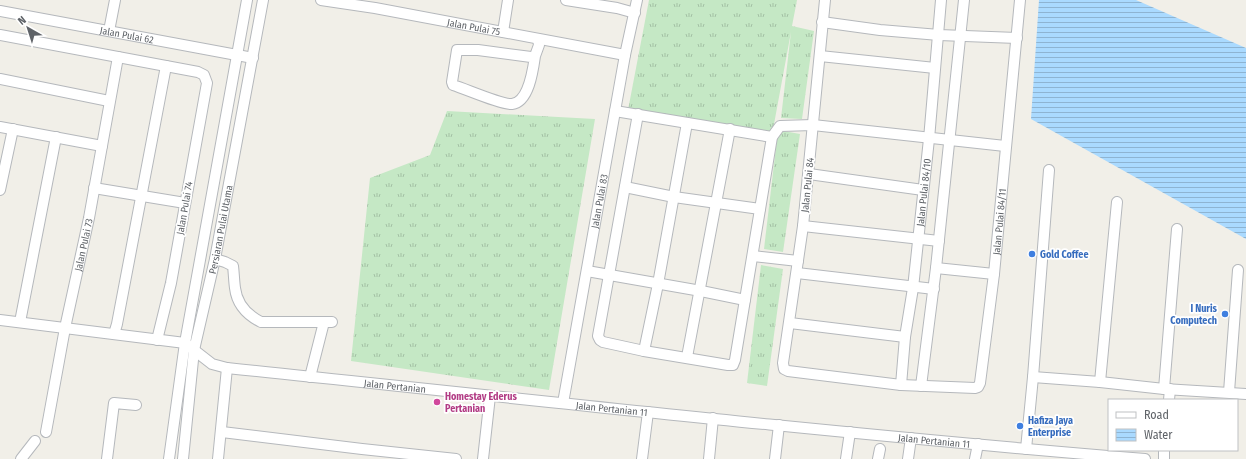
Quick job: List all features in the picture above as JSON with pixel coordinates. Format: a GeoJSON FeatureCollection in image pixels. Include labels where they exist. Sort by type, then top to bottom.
{"type":"FeatureCollection","features":[{"type":"Feature","properties":{"kind":"street"},"geometry":{"type":"LineString","coordinates":[[109,31],[115,0]]}},
{"type":"Feature","properties":{"kind":"street","name":"Persiaran Pulai Utama"},"geometry":{"type":"LineString","coordinates":[[169,459],[185,343],[246,0]]}},
{"type":"Feature","properties":{"kind":"street","name":"Persiaran Pulai Utama"},"geometry":{"type":"LineString","coordinates":[[183,459],[194,350],[214,259],[263,0]]}},
{"type":"Feature","properties":{"kind":"street","name":"Jalan Pulai 75"},"geometry":{"type":"LineString","coordinates":[[327,0],[375,4],[503,32],[626,55]]}},
{"type":"Feature","properties":{"kind":"street"},"geometry":{"type":"LineString","coordinates":[[503,32],[508,0]]}},
{"type":"Feature","properties":{"kind":"street"},"geometry":{"type":"LineString","coordinates":[[566,0],[617,8],[635,13]]}},
{"type":"Feature","properties":{"kind":"street","name":"Jalan Pulai 83"},"geometry":{"type":"LineString","coordinates":[[563,403],[626,55],[638,0]]}},
{"type":"Feature","properties":{"kind":"street","name":"Jalan Pulai 84"},"geometry":{"type":"LineString","coordinates":[[784,369],[783,363],[797,273],[809,174],[825,0]]}},
{"type":"Feature","properties":{"kind":"street","name":"Jalan Pulai 84/10"},"geometry":{"type":"LineString","coordinates":[[901,385],[905,337],[919,239],[939,35],[941,0]]}},
{"type":"Feature","properties":{"kind":"street"},"geometry":{"type":"LineString","coordinates":[[922,386],[934,289],[964,0]]}},
{"type":"Feature","properties":{"kind":"street","name":"Jalan Pulai 84/11"},"geometry":{"type":"LineString","coordinates":[[784,369],[788,371],[901,385],[978,387],[980,383],[994,274],[1020,0]]}},
{"type":"Feature","properties":{"kind":"street","name":"Jalan Pulai 62"},"geometry":{"type":"LineString","coordinates":[[0,11],[253,58]]}},
{"type":"Feature","properties":{"kind":"street"},"geometry":{"type":"LineString","coordinates":[[822,22],[880,30],[939,35],[1017,38]]}},
{"type":"Feature","properties":{"kind":"street"},"geometry":{"type":"LineString","coordinates":[[0,35],[166,66],[142,196],[114,334]]}},
{"type":"Feature","properties":{"kind":"street"},"geometry":{"type":"LineString","coordinates":[[535,56],[530,57],[478,50],[457,50],[452,82],[453,85],[512,104],[521,99],[527,91],[538,45],[538,39]]}},
{"type":"Feature","properties":{"kind":"street"},"geometry":{"type":"LineString","coordinates":[[820,56],[935,68]]}},
{"type":"Feature","properties":{"kind":"street","name":"Jalan Pulai 73"},"geometry":{"type":"LineString","coordinates":[[46,432],[65,328],[89,218],[118,57]]}},
{"type":"Feature","properties":{"kind":"street","name":"Jalan Pulai 74"},"geometry":{"type":"LineString","coordinates":[[157,340],[171,283],[207,83],[204,76],[198,72],[166,66]]}},
{"type":"Feature","properties":{"kind":"street"},"geometry":{"type":"LineString","coordinates":[[0,79],[109,101]]}},
{"type":"Feature","properties":{"kind":"street"},"geometry":{"type":"LineString","coordinates":[[616,111],[772,137]]}},
{"type":"Feature","properties":{"kind":"street"},"geometry":{"type":"LineString","coordinates":[[638,114],[598,336],[603,342],[644,351],[733,365],[753,256],[772,137],[780,126],[813,125],[929,139],[1005,146]]}},
{"type":"Feature","properties":{"kind":"street"},"geometry":{"type":"LineString","coordinates":[[644,351],[658,284],[687,123]]}},
{"type":"Feature","properties":{"kind":"street"},"geometry":{"type":"LineString","coordinates":[[0,127],[102,146]]}},
{"type":"Feature","properties":{"kind":"street"},"geometry":{"type":"LineString","coordinates":[[0,190],[13,129]]}},
{"type":"Feature","properties":{"kind":"street"},"geometry":{"type":"LineString","coordinates":[[687,357],[730,129]]}},
{"type":"Feature","properties":{"kind":"street"},"geometry":{"type":"LineString","coordinates":[[20,322],[56,137]]}},
{"type":"Feature","properties":{"kind":"street"},"geometry":{"type":"LineString","coordinates":[[1026,449],[1049,170]]}},
{"type":"Feature","properties":{"kind":"street"},"geometry":{"type":"LineString","coordinates":[[809,174],[923,190]]}},
{"type":"Feature","properties":{"kind":"street"},"geometry":{"type":"LineString","coordinates":[[625,186],[674,197],[760,209]]}},
{"type":"Feature","properties":{"kind":"street"},"geometry":{"type":"LineString","coordinates":[[94,188],[185,203]]}},
{"type":"Feature","properties":{"kind":"street"},"geometry":{"type":"LineString","coordinates":[[1100,382],[1117,202]]}},
{"type":"Feature","properties":{"kind":"street"},"geometry":{"type":"LineString","coordinates":[[803,226],[939,241]]}},
{"type":"Feature","properties":{"kind":"street"},"geometry":{"type":"LineString","coordinates":[[1169,399],[1167,389],[1177,229]]}},
{"type":"Feature","properties":{"kind":"street"},"geometry":{"type":"LineString","coordinates":[[753,256],[798,261]]}},
{"type":"Feature","properties":{"kind":"street"},"geometry":{"type":"LineString","coordinates":[[214,259],[233,266],[235,289],[238,301],[245,312],[251,317],[261,322],[328,322],[310,377]]}},
{"type":"Feature","properties":{"kind":"street"},"geometry":{"type":"LineString","coordinates":[[936,268],[994,274]]}},
{"type":"Feature","properties":{"kind":"street"},"geometry":{"type":"LineString","coordinates":[[1230,392],[1238,270]]}},
{"type":"Feature","properties":{"kind":"street"},"geometry":{"type":"LineString","coordinates":[[587,271],[745,300]]}},
{"type":"Feature","properties":{"kind":"street"},"geometry":{"type":"LineString","coordinates":[[797,273],[913,288],[934,289]]}},
{"type":"Feature","properties":{"kind":"street"},"geometry":{"type":"LineString","coordinates":[[0,320],[185,343]]}},
{"type":"Feature","properties":{"kind":"street"},"geometry":{"type":"LineString","coordinates":[[790,323],[905,337]]}},
{"type":"Feature","properties":{"kind":"street","name":"Jalan Pertanian"},"geometry":{"type":"LineString","coordinates":[[185,343],[212,364],[227,368],[563,403]]}},
{"type":"Feature","properties":{"kind":"street"},"geometry":{"type":"LineString","coordinates":[[218,459],[222,432],[227,368]]}},
{"type":"Feature","properties":{"kind":"street"},"geometry":{"type":"LineString","coordinates":[[1033,377],[1167,389],[1246,394]]}},
{"type":"Feature","properties":{"kind":"street"},"geometry":{"type":"LineString","coordinates":[[483,459],[490,396]]}},
{"type":"Feature","properties":{"kind":"street"},"geometry":{"type":"LineString","coordinates":[[106,459],[114,403],[136,405]]}},
{"type":"Feature","properties":{"kind":"street","name":"Jalan Pertanian 11"},"geometry":{"type":"LineString","coordinates":[[563,403],[1099,457],[1145,459]]}},
{"type":"Feature","properties":{"kind":"street"},"geometry":{"type":"LineString","coordinates":[[642,459],[648,412]]}},
{"type":"Feature","properties":{"kind":"street"},"geometry":{"type":"LineString","coordinates":[[709,459],[713,418]]}},
{"type":"Feature","properties":{"kind":"street"},"geometry":{"type":"LineString","coordinates":[[775,459],[779,425]]}},
{"type":"Feature","properties":{"kind":"street"},"geometry":{"type":"LineString","coordinates":[[222,432],[456,459]]}},
{"type":"Feature","properties":{"kind":"street"},"geometry":{"type":"LineString","coordinates":[[846,459],[850,432]]}},
{"type":"Feature","properties":{"kind":"street"},"geometry":{"type":"LineString","coordinates":[[908,459],[911,438]]}},
{"type":"Feature","properties":{"kind":"street"},"geometry":{"type":"LineString","coordinates":[[21,459],[35,441]]}},
{"type":"Feature","properties":{"kind":"street"},"geometry":{"type":"LineString","coordinates":[[976,459],[978,444]]}},
{"type":"Feature","properties":{"kind":"green space"},"geometry":{"type":"Polygon","coordinates":[[[649,0],[797,0],[792,26],[814,31],[802,119],[781,118],[791,32],[772,135],[628,110],[649,0]]]}},
{"type":"Feature","properties":{"kind":"green space"},"geometry":{"type":"Polygon","coordinates":[[[447,111],[595,119],[549,390],[351,361],[370,178],[430,155],[447,111]]]}},
{"type":"Feature","properties":{"kind":"green space"},"geometry":{"type":"Polygon","coordinates":[[[778,130],[800,134],[783,252],[764,249],[778,130]]]}},
{"type":"Feature","properties":{"kind":"green space"},"geometry":{"type":"Polygon","coordinates":[[[761,265],[783,269],[767,386],[747,383],[761,265]]]}},
{"type":"Feature","properties":{"kind":"water"},"geometry":{"type":"Polygon","coordinates":[[[1039,0],[1136,0],[1246,48],[1246,239],[1031,119],[1039,0]]]}},
{"type":"Feature","properties":{"kind":"place","name":"Gold Coffee"},"geometry":{"type":"Point","coordinates":[1032,254]}},
{"type":"Feature","properties":{"kind":"place","name":"I Nuris Computech"},"geometry":{"type":"Point","coordinates":[1225,314]}},
{"type":"Feature","properties":{"kind":"place","name":"Homestay Ederus Pertanian"},"geometry":{"type":"Point","coordinates":[437,402]}},
{"type":"Feature","properties":{"kind":"place","name":"Hafiza Jaya Enterprise"},"geometry":{"type":"Point","coordinates":[1020,426]}}]}
